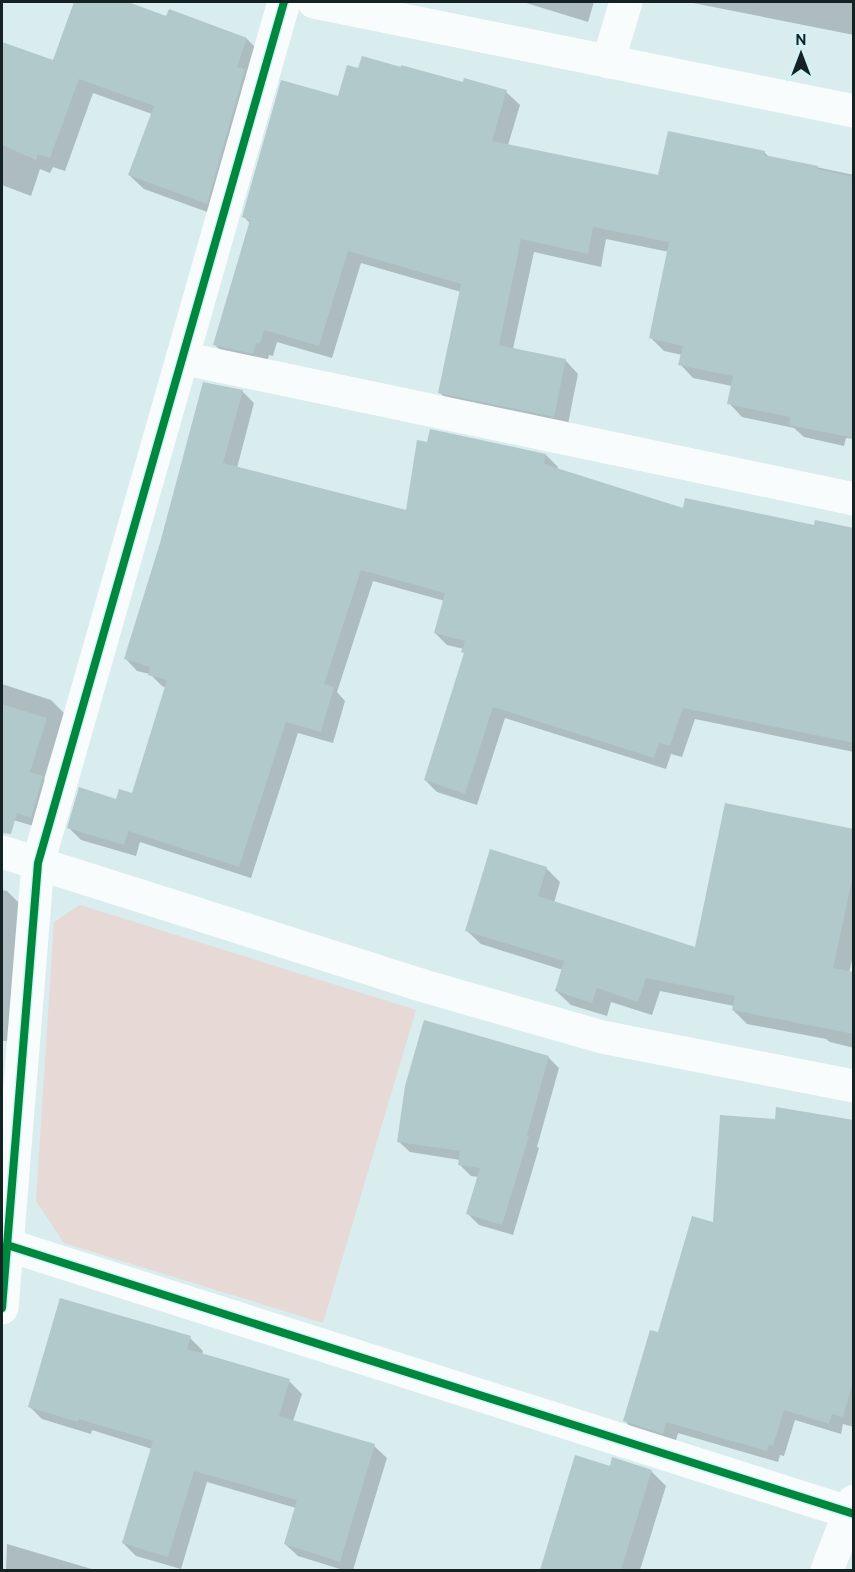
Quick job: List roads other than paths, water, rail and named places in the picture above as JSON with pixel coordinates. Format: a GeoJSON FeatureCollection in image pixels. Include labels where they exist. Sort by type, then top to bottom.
{"type":"FeatureCollection","features":[{"type":"Feature","properties":{"kind":"street"},"geometry":{"type":"LineString","coordinates":[[2,1308],[38,863],[284,2]]}},
{"type":"Feature","properties":{"kind":"street"},"geometry":{"type":"LineString","coordinates":[[314,2],[854,111]]}},
{"type":"Feature","properties":{"kind":"street"},"geometry":{"type":"LineString","coordinates":[[608,62],[626,2]]}},
{"type":"Feature","properties":{"kind":"street"},"geometry":{"type":"LineString","coordinates":[[182,358],[854,499]]}},
{"type":"Feature","properties":{"kind":"street"},"geometry":{"type":"LineString","coordinates":[[2,852],[424,986],[602,1037],[854,1086]]}},
{"type":"Feature","properties":{"kind":"street"},"geometry":{"type":"LineString","coordinates":[[7,1245],[852,1509],[827,1570]]}}]}
